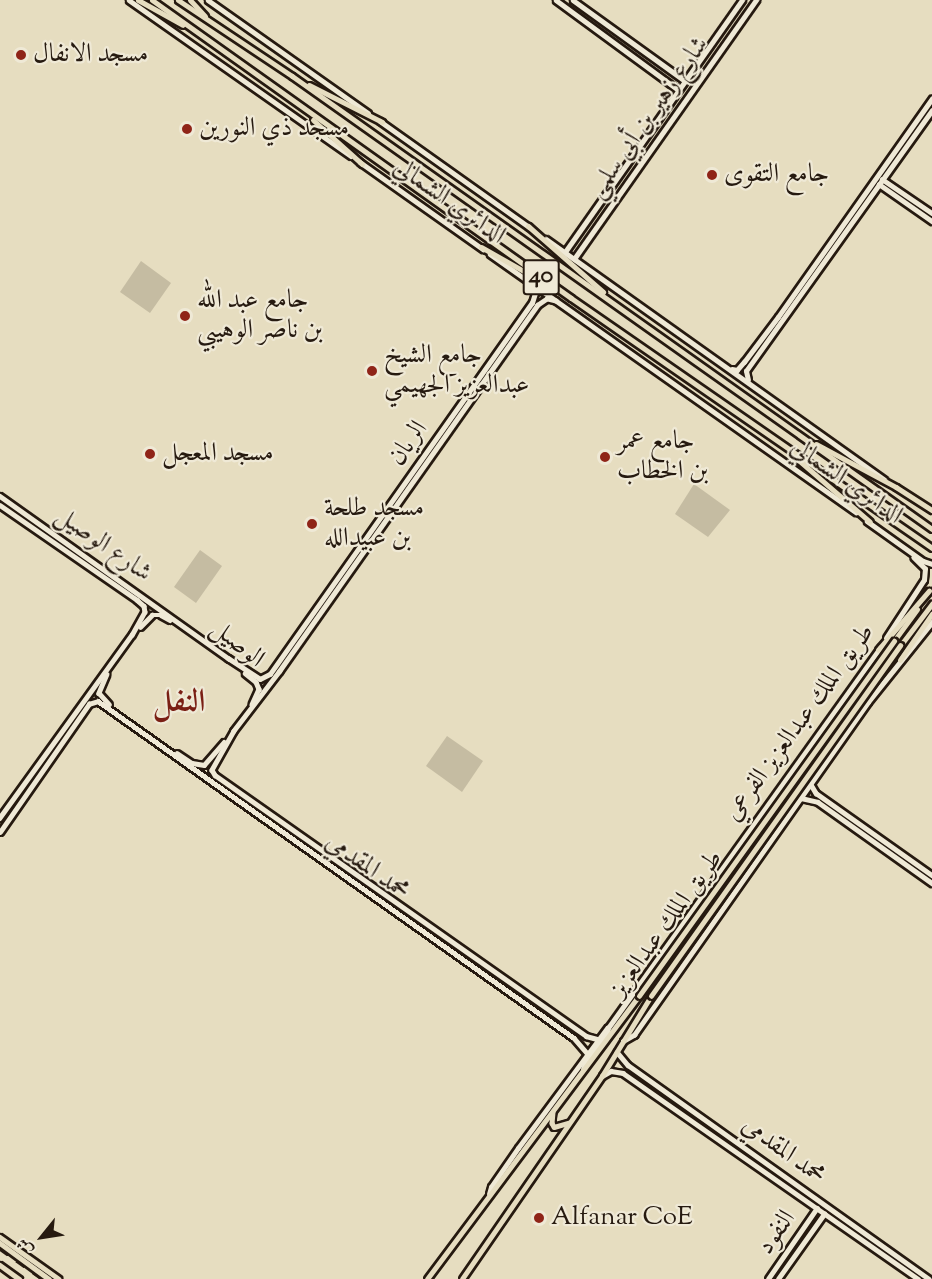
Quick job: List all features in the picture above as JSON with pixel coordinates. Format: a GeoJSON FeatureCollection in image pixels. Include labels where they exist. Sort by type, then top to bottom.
{"type":"FeatureCollection","features":[{"type":"Feature","properties":{"kind":"highway"},"geometry":{"type":"LineString","coordinates":[[138,0],[206,38]]}},
{"type":"Feature","properties":{"kind":"highway","name":"الدائري الشمالي"},"geometry":{"type":"LineString","coordinates":[[152,0],[784,448],[840,483],[932,548]]}},
{"type":"Feature","properties":{"kind":"highway","name":"الدائري الشمالي"},"geometry":{"type":"LineString","coordinates":[[178,0],[292,76],[932,529]]}},
{"type":"Feature","properties":{"kind":"highway"},"geometry":{"type":"LineString","coordinates":[[190,0],[212,24]]}},
{"type":"Feature","properties":{"kind":"highway"},"geometry":{"type":"LineString","coordinates":[[292,76],[382,123]]}},
{"type":"Feature","properties":{"kind":"highway"},"geometry":{"type":"LineString","coordinates":[[292,101],[362,164]]}},
{"type":"Feature","properties":{"kind":"highway"},"geometry":{"type":"LineString","coordinates":[[528,226],[625,311]]}},
{"type":"Feature","properties":{"kind":"highway"},"geometry":{"type":"LineString","coordinates":[[481,247],[571,298]]}},
{"type":"Feature","properties":{"kind":"highway"},"geometry":{"type":"LineString","coordinates":[[794,432],[896,487]]}},
{"type":"Feature","properties":{"kind":"highway"},"geometry":{"type":"LineString","coordinates":[[784,448],[870,522]]}},
{"type":"Feature","properties":{"kind":"main road"},"geometry":{"type":"LineString","coordinates":[[896,487],[932,510]]}},
{"type":"Feature","properties":{"kind":"main road"},"geometry":{"type":"LineString","coordinates":[[878,650],[931,589]]}},
{"type":"Feature","properties":{"kind":"main road","name":"طريق الملك عبدالعزيز"},"geometry":{"type":"LineString","coordinates":[[427,1279],[639,996],[931,589]]}},
{"type":"Feature","properties":{"kind":"main road","name":"طريق الملك عبدالعزيز"},"geometry":{"type":"LineString","coordinates":[[462,1279],[602,1076],[651,996],[932,604]]}},
{"type":"Feature","properties":{"kind":"main road"},"geometry":{"type":"LineString","coordinates":[[900,660],[932,614]]}},
{"type":"Feature","properties":{"kind":"main road"},"geometry":{"type":"LineString","coordinates":[[554,1110],[553,1126],[558,1128],[569,1123]]}},
{"type":"Feature","properties":{"kind":"main road"},"geometry":{"type":"LineString","coordinates":[[0,1237],[58,1279]]}},
{"type":"Feature","properties":{"kind":"main road"},"geometry":{"type":"LineString","coordinates":[[0,1244],[49,1279]]}},
{"type":"Feature","properties":{"kind":"main road"},"geometry":{"type":"LineString","coordinates":[[0,1265],[19,1279]]}},
{"type":"Feature","properties":{"kind":"street","name":"الدائري الشمالي"},"geometry":{"type":"LineString","coordinates":[[129,0],[923,561],[932,564]]}},
{"type":"Feature","properties":{"kind":"street","name":"الدائري الشمالي"},"geometry":{"type":"LineString","coordinates":[[208,0],[896,487]]}},
{"type":"Feature","properties":{"kind":"street"},"geometry":{"type":"LineString","coordinates":[[556,0],[677,89]]}},
{"type":"Feature","properties":{"kind":"street"},"geometry":{"type":"LineString","coordinates":[[573,0],[684,80]]}},
{"type":"Feature","properties":{"kind":"street","name":"شارع زهير بن أبي سلمي"},"geometry":{"type":"LineString","coordinates":[[565,252],[677,89],[742,0]]}},
{"type":"Feature","properties":{"kind":"street","name":"شارع زهير بن أبي سلمي"},"geometry":{"type":"LineString","coordinates":[[574,259],[756,0]]}},
{"type":"Feature","properties":{"kind":"street"},"geometry":{"type":"LineString","coordinates":[[880,178],[932,99]]}},
{"type":"Feature","properties":{"kind":"street"},"geometry":{"type":"LineString","coordinates":[[729,368],[737,370],[744,362],[932,111]]}},
{"type":"Feature","properties":{"kind":"street"},"geometry":{"type":"LineString","coordinates":[[880,178],[931,212]]}},
{"type":"Feature","properties":{"kind":"street"},"geometry":{"type":"LineString","coordinates":[[876,183],[932,222]]}},
{"type":"Feature","properties":{"kind":"street"},"geometry":{"type":"LineString","coordinates":[[750,382],[745,375],[749,367],[876,183]]}},
{"type":"Feature","properties":{"kind":"street"},"geometry":{"type":"LineString","coordinates":[[528,282],[535,290],[534,300],[539,304],[547,299],[556,302]]}},
{"type":"Feature","properties":{"kind":"street","name":"الريان"},"geometry":{"type":"LineString","coordinates":[[228,658],[260,679],[265,678],[534,300]]}},
{"type":"Feature","properties":{"kind":"street","name":"الريان"},"geometry":{"type":"LineString","coordinates":[[234,732],[539,304]]}},
{"type":"Feature","properties":{"kind":"street"},"geometry":{"type":"LineString","coordinates":[[744,362],[745,369],[749,367]]}},
{"type":"Feature","properties":{"kind":"street","name":"شارع الوصيل"},"geometry":{"type":"LineString","coordinates":[[0,496],[183,627]]}},
{"type":"Feature","properties":{"kind":"street","name":"شارع الوصيل"},"geometry":{"type":"LineString","coordinates":[[0,505],[144,606],[145,612],[132,634]]}},
{"type":"Feature","properties":{"kind":"street"},"geometry":{"type":"LineString","coordinates":[[27,524],[31,517]]}},
{"type":"Feature","properties":{"kind":"street","name":"طريق الملك عبدالعزيز الفرعي"},"geometry":{"type":"LineString","coordinates":[[580,1076],[587,1059],[607,1034],[608,1028],[878,650],[924,580],[925,569],[899,544]]}},
{"type":"Feature","properties":{"kind":"street"},"geometry":{"type":"LineString","coordinates":[[336,580],[341,584]]}},
{"type":"Feature","properties":{"kind":"street"},"geometry":{"type":"LineString","coordinates":[[9,819],[1,816],[132,634],[152,615],[161,615],[183,627]]}},
{"type":"Feature","properties":{"kind":"street","name":"طريق الملك عبدالعزيز الفرعي"},"geometry":{"type":"LineString","coordinates":[[623,1041],[634,1035],[810,783],[900,660],[932,622]]}},
{"type":"Feature","properties":{"kind":"street","name":"الوصيل"},"geometry":{"type":"LineString","coordinates":[[183,627],[228,658],[256,682],[259,689],[256,695]]}},
{"type":"Feature","properties":{"kind":"street","name":"محمد المقدمي"},"geometry":{"type":"LineString","coordinates":[[116,658],[101,684],[99,693],[122,716]]}},
{"type":"Feature","properties":{"kind":"street","name":"الريان"},"geometry":{"type":"LineString","coordinates":[[248,713],[256,695]]}},
{"type":"Feature","properties":{"kind":"street","name":"محمد المقدمي"},"geometry":{"type":"LineString","coordinates":[[13,813],[89,704],[95,701],[122,716],[580,1032],[597,1039]]}},
{"type":"Feature","properties":{"kind":"street"},"geometry":{"type":"LineString","coordinates":[[163,746],[192,763],[204,765],[234,732]]}},
{"type":"Feature","properties":{"kind":"street","name":"محمد المقدمي"},"geometry":{"type":"LineString","coordinates":[[234,732],[212,770],[215,775],[412,923],[574,1038],[587,1053]]}},
{"type":"Feature","properties":{"kind":"street"},"geometry":{"type":"LineString","coordinates":[[810,783],[821,797],[932,875]]}},
{"type":"Feature","properties":{"kind":"street"},"geometry":{"type":"LineString","coordinates":[[818,802],[815,797],[821,797]]}},
{"type":"Feature","properties":{"kind":"street"},"geometry":{"type":"LineString","coordinates":[[801,798],[818,802],[932,883]]}},
{"type":"Feature","properties":{"kind":"street"},"geometry":{"type":"LineString","coordinates":[[0,832],[13,813],[7,809]]}},
{"type":"Feature","properties":{"kind":"street"},"geometry":{"type":"LineString","coordinates":[[735,855],[738,844]]}},
{"type":"Feature","properties":{"kind":"street"},"geometry":{"type":"LineString","coordinates":[[751,864],[757,862]]}},
{"type":"Feature","properties":{"kind":"street"},"geometry":{"type":"LineString","coordinates":[[714,878],[722,873]]}},
{"type":"Feature","properties":{"kind":"street"},"geometry":{"type":"LineString","coordinates":[[729,898],[734,885]]}},
{"type":"Feature","properties":{"kind":"street"},"geometry":{"type":"LineString","coordinates":[[412,923],[416,917]]}},
{"type":"Feature","properties":{"kind":"street"},"geometry":{"type":"LineString","coordinates":[[489,1194],[491,1187],[597,1039],[608,1028]]}},
{"type":"Feature","properties":{"kind":"street"},"geometry":{"type":"LineString","coordinates":[[574,1038],[580,1032]]}},
{"type":"Feature","properties":{"kind":"street","name":"محمد المقدمي"},"geometry":{"type":"LineString","coordinates":[[617,1052],[634,1069],[929,1279]]}},
{"type":"Feature","properties":{"kind":"street"},"geometry":{"type":"LineString","coordinates":[[602,1076],[614,1071],[628,1077],[634,1069]]}},
{"type":"Feature","properties":{"kind":"street","name":"محمد المقدمي"},"geometry":{"type":"LineString","coordinates":[[628,1077],[918,1279]]}},
{"type":"Feature","properties":{"kind":"street"},"geometry":{"type":"LineString","coordinates":[[777,1181],[781,1174]]}},
{"type":"Feature","properties":{"kind":"street","name":"النفود"},"geometry":{"type":"LineString","coordinates":[[768,1279],[817,1208]]}},
{"type":"Feature","properties":{"kind":"street","name":"النفود"},"geometry":{"type":"LineString","coordinates":[[778,1279],[824,1214]]}},
{"type":"Feature","properties":{"kind":"street"},"geometry":{"type":"LineString","coordinates":[[904,1269],[908,1264]]}},
{"type":"Feature","properties":{"kind":"shaded area"},"geometry":{"type":"Polygon","coordinates":[[[141,261],[171,283],[150,313],[120,292],[141,261]]]}},
{"type":"Feature","properties":{"kind":"shaded area"},"geometry":{"type":"Polygon","coordinates":[[[694,484],[730,510],[708,537],[675,514],[694,484]]]}},
{"type":"Feature","properties":{"kind":"shaded area"},"geometry":{"type":"Polygon","coordinates":[[[200,550],[222,566],[196,603],[174,587],[200,550]]]}},
{"type":"Feature","properties":{"kind":"shaded area"},"geometry":{"type":"Polygon","coordinates":[[[447,736],[483,761],[462,792],[426,766],[447,736]]]}},
{"type":"Feature","properties":{"kind":"tunnel"},"geometry":{"type":"LineString","coordinates":[[735,855],[740,862],[751,864]]}},
{"type":"Feature","properties":{"kind":"tunnel"},"geometry":{"type":"LineString","coordinates":[[722,873],[730,878],[734,885]]}},
{"type":"Feature","properties":{"kind":"railway"},"geometry":{"type":"LineString","coordinates":[[0,1250],[41,1279]]}},
{"type":"Feature","properties":{"kind":"place","name":"مسجد الانفال"},"geometry":{"type":"Point","coordinates":[21,55]}},
{"type":"Feature","properties":{"kind":"place","name":"مسجد ذي النورين"},"geometry":{"type":"Point","coordinates":[187,129]}},
{"type":"Feature","properties":{"kind":"place","name":"جامع التقوى"},"geometry":{"type":"Point","coordinates":[712,175]}},
{"type":"Feature","properties":{"kind":"place","name":"جامع عبد الله بن ناصر الوهيبي"},"geometry":{"type":"Point","coordinates":[185,316]}},
{"type":"Feature","properties":{"kind":"place","name":"جامع الشيخ عبدالعزيز الجهيمي"},"geometry":{"type":"Point","coordinates":[372,371]}},
{"type":"Feature","properties":{"kind":"place","name":"مسجد المعجل"},"geometry":{"type":"Point","coordinates":[150,454]}},
{"type":"Feature","properties":{"kind":"place","name":"جامع عمر بن الخطاب"},"geometry":{"type":"Point","coordinates":[605,457]}},
{"type":"Feature","properties":{"kind":"place","name":"مسجد طلحة بن عبيدالله"},"geometry":{"type":"Point","coordinates":[312,524]}},
{"type":"Feature","properties":{"kind":"place","name":"Alfanar CoE"},"geometry":{"type":"Point","coordinates":[539,1218]}},
{"type":"Feature","properties":{"kind":"district","name":"النفل"},"geometry":{"type":"Point","coordinates":[179,703]}}]}
